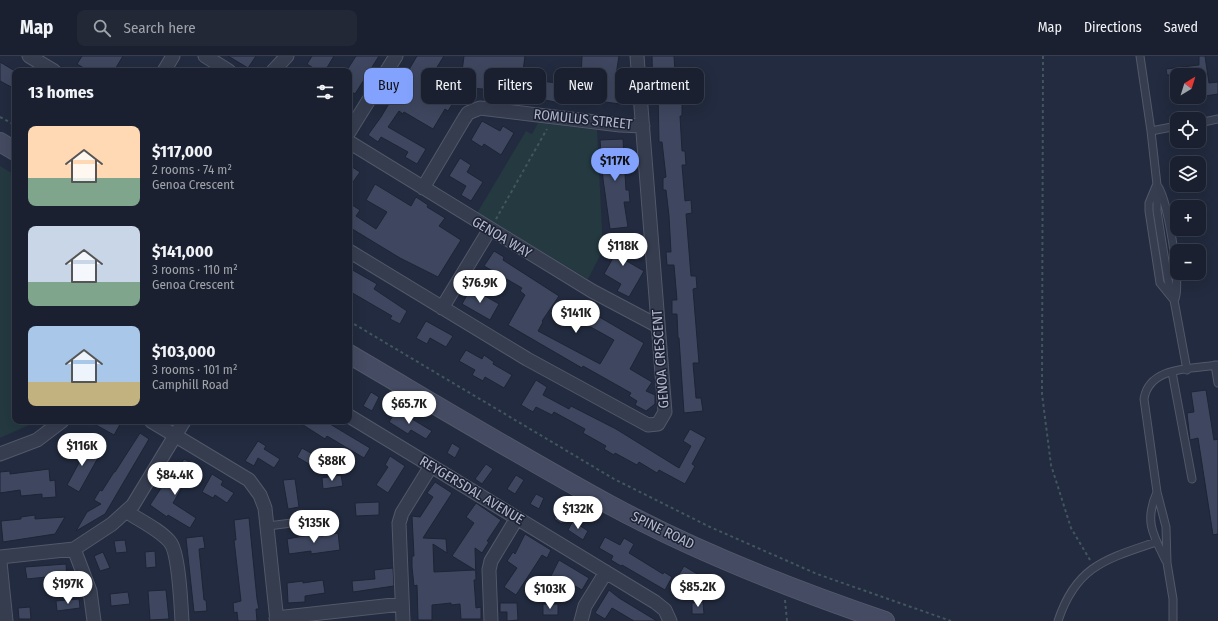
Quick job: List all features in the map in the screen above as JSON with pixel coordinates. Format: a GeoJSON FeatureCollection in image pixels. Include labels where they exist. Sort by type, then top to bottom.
{"type":"FeatureCollection","features":[{"type":"Feature","properties":{"kind":"main road"},"geometry":{"type":"LineString","coordinates":[[0,142],[12,149]]}},
{"type":"Feature","properties":{"kind":"main road","name":"SPINE ROAD"},"geometry":{"type":"LineString","coordinates":[[352,356],[611,505],[727,560],[833,603],[885,621]]}},
{"type":"Feature","properties":{"kind":"street"},"geometry":{"type":"LineString","coordinates":[[29,56],[49,68]]}},
{"type":"Feature","properties":{"kind":"street"},"geometry":{"type":"LineString","coordinates":[[166,68],[173,56]]}},
{"type":"Feature","properties":{"kind":"street"},"geometry":{"type":"LineString","coordinates":[[205,56],[224,68]]}},
{"type":"Feature","properties":{"kind":"street"},"geometry":{"type":"LineString","coordinates":[[276,68],[288,56]]}},
{"type":"Feature","properties":{"kind":"street"},"geometry":{"type":"LineString","coordinates":[[285,68],[288,56]]}},
{"type":"Feature","properties":{"kind":"street"},"geometry":{"type":"LineString","coordinates":[[352,127],[396,56]]}},
{"type":"Feature","properties":{"kind":"street","name":"GENOA CRESCENT"},"geometry":{"type":"LineString","coordinates":[[352,253],[527,359],[648,425],[658,424],[665,412],[637,56]]}},
{"type":"Feature","properties":{"kind":"street","name":"ROMULUS STREET"},"geometry":{"type":"LineString","coordinates":[[423,188],[464,119],[473,110],[490,108],[620,125],[643,126]]}},
{"type":"Feature","properties":{"kind":"street","name":"GENOA WAY"},"geometry":{"type":"LineString","coordinates":[[352,144],[592,291],[658,326]]}},
{"type":"Feature","properties":{"kind":"street"},"geometry":{"type":"LineString","coordinates":[[442,308],[490,229]]}},
{"type":"Feature","properties":{"kind":"street","name":"REYGERSDAL AVENUE"},"geometry":{"type":"LineString","coordinates":[[352,418],[660,606],[668,614],[670,621]]}},
{"type":"Feature","properties":{"kind":"street"},"geometry":{"type":"LineString","coordinates":[[0,454],[37,440],[58,424]]}},
{"type":"Feature","properties":{"kind":"street"},"geometry":{"type":"LineString","coordinates":[[156,424],[249,480],[260,495],[268,526],[277,620],[402,604]]}},
{"type":"Feature","properties":{"kind":"street"},"geometry":{"type":"LineString","coordinates":[[0,557],[74,549],[128,512],[182,424]]}},
{"type":"Feature","properties":{"kind":"street"},"geometry":{"type":"LineString","coordinates":[[403,621],[399,524],[402,513],[431,466]]}},
{"type":"Feature","properties":{"kind":"street"},"geometry":{"type":"LineString","coordinates":[[128,512],[162,535],[171,543],[175,557],[182,621]]}},
{"type":"Feature","properties":{"kind":"street"},"geometry":{"type":"LineString","coordinates":[[491,621],[489,570],[491,561],[517,518]]}},
{"type":"Feature","properties":{"kind":"street"},"geometry":{"type":"LineString","coordinates":[[74,549],[90,591],[94,621]]}},
{"type":"Feature","properties":{"kind":"street"},"geometry":{"type":"LineString","coordinates":[[0,562],[6,621]]}},
{"type":"Feature","properties":{"kind":"street"},"geometry":{"type":"LineString","coordinates":[[581,621],[585,606],[606,572]]}},
{"type":"Feature","properties":{"kind":"lane"},"geometry":{"type":"LineString","coordinates":[[1140,56],[1152,130],[1157,184],[1157,211],[1168,280],[1174,300],[1187,370]]}},
{"type":"Feature","properties":{"kind":"lane"},"geometry":{"type":"LineString","coordinates":[[1206,121],[1218,119]]}},
{"type":"Feature","properties":{"kind":"lane"},"geometry":{"type":"LineString","coordinates":[[1152,130],[1170,127]]}},
{"type":"Feature","properties":{"kind":"lane"},"geometry":{"type":"LineString","coordinates":[[1173,621],[1173,599],[1167,563],[1166,527],[1157,492],[1144,399],[1147,388],[1154,378],[1172,372],[1217,365],[1218,383]]}},
{"type":"Feature","properties":{"kind":"lane"},"geometry":{"type":"LineString","coordinates":[[1172,372],[1192,480]]}},
{"type":"Feature","properties":{"kind":"lane"},"geometry":{"type":"LineString","coordinates":[[1157,492],[1152,501],[1150,523],[1156,542],[1167,563]]}},
{"type":"Feature","properties":{"kind":"lane"},"geometry":{"type":"LineString","coordinates":[[268,526],[332,518]]}},
{"type":"Feature","properties":{"kind":"lane"},"geometry":{"type":"LineString","coordinates":[[1058,621],[1078,582],[1087,572],[1104,560],[1131,549],[1156,542]]}},
{"type":"Feature","properties":{"kind":"path"},"geometry":{"type":"LineString","coordinates":[[1043,56],[1042,394],[1051,465],[1071,528],[1095,566]]}},
{"type":"Feature","properties":{"kind":"path"},"geometry":{"type":"LineString","coordinates":[[490,229],[547,129],[547,115]]}},
{"type":"Feature","properties":{"kind":"path"},"geometry":{"type":"LineString","coordinates":[[0,117],[12,123]]}},
{"type":"Feature","properties":{"kind":"path"},"geometry":{"type":"LineString","coordinates":[[352,323],[614,479],[710,527],[817,574],[951,621]]}},
{"type":"Feature","properties":{"kind":"shaded area"},"geometry":{"type":"Polygon","coordinates":[[[538,123],[597,130],[603,250],[588,279],[477,213],[526,131],[532,134],[538,123]]]}},
{"type":"Feature","properties":{"kind":"shaded area"},"geometry":{"type":"Polygon","coordinates":[[[0,166],[12,173],[12,424],[31,424],[0,438],[0,166]]]}},
{"type":"Feature","properties":{"kind":"building"},"geometry":{"type":"Polygon","coordinates":[[[82,56],[123,56],[116,68],[84,68],[77,64],[82,56]]]}},
{"type":"Feature","properties":{"kind":"building"},"geometry":{"type":"Polygon","coordinates":[[[228,56],[256,56],[248,68],[228,56]]]}},
{"type":"Feature","properties":{"kind":"building"},"geometry":{"type":"Polygon","coordinates":[[[312,56],[334,56],[327,68],[313,68],[307,64],[312,56]]]}},
{"type":"Feature","properties":{"kind":"building"},"geometry":{"type":"Polygon","coordinates":[[[356,56],[379,56],[371,68],[364,68],[364,80],[355,94],[352,92],[352,68],[348,68],[356,56]]]}},
{"type":"Feature","properties":{"kind":"building"},"geometry":{"type":"Polygon","coordinates":[[[417,56],[444,56],[436,68],[421,68],[421,104],[452,104],[448,111],[445,109],[433,129],[404,112],[403,114],[399,111],[388,127],[426,149],[417,164],[405,157],[408,152],[381,137],[378,142],[368,135],[389,104],[413,104],[413,68],[410,68],[417,56]]]}},
{"type":"Feature","properties":{"kind":"building"},"geometry":{"type":"Polygon","coordinates":[[[464,56],[525,56],[523,68],[484,68],[484,89],[476,88],[476,68],[462,68],[464,56]]]}},
{"type":"Feature","properties":{"kind":"building"},"geometry":{"type":"Polygon","coordinates":[[[582,56],[619,56],[617,68],[615,68],[615,103],[607,102],[607,68],[581,68],[582,56]]]}},
{"type":"Feature","properties":{"kind":"building"},"geometry":{"type":"Polygon","coordinates":[[[652,56],[674,56],[675,68],[652,68],[652,56]]]}},
{"type":"Feature","properties":{"kind":"building"},"geometry":{"type":"Polygon","coordinates":[[[1199,56],[1205,56],[1209,83],[1218,82],[1218,94],[1206,96],[1206,68],[1174,68],[1199,65],[1199,56]]]}},
{"type":"Feature","properties":{"kind":"building"},"geometry":{"type":"Polygon","coordinates":[[[0,62],[12,69],[12,87],[0,81],[0,62]]]}},
{"type":"Feature","properties":{"kind":"building"},"geometry":{"type":"Polygon","coordinates":[[[1166,69],[1170,69],[1170,75],[1167,75],[1166,69]]]}},
{"type":"Feature","properties":{"kind":"building"},"geometry":{"type":"Polygon","coordinates":[[[546,82],[554,83],[554,102],[546,100],[546,82]]]}},
{"type":"Feature","properties":{"kind":"building"},"geometry":{"type":"Polygon","coordinates":[[[658,104],[682,104],[682,116],[680,116],[682,151],[685,151],[686,165],[682,165],[685,201],[691,200],[692,213],[686,214],[691,276],[696,276],[697,288],[693,289],[699,363],[693,363],[696,398],[701,398],[703,411],[684,413],[677,314],[672,314],[672,300],[677,300],[674,265],[667,265],[666,252],[671,252],[666,190],[663,190],[663,178],[666,177],[662,142],[659,142],[658,104]]]}},
{"type":"Feature","properties":{"kind":"building"},"geometry":{"type":"Polygon","coordinates":[[[482,121],[500,131],[503,126],[514,133],[501,155],[484,144],[482,147],[471,140],[482,121]]]}},
{"type":"Feature","properties":{"kind":"building"},"geometry":{"type":"Polygon","coordinates":[[[623,139],[626,190],[629,190],[630,202],[624,202],[628,227],[610,229],[603,179],[600,140],[623,139]]]}},
{"type":"Feature","properties":{"kind":"building"},"geometry":{"type":"Polygon","coordinates":[[[460,158],[471,165],[467,172],[483,182],[471,201],[461,195],[466,186],[449,176],[460,158]]]}},
{"type":"Feature","properties":{"kind":"building"},"geometry":{"type":"Polygon","coordinates":[[[352,167],[360,172],[352,184],[352,167]]]}},
{"type":"Feature","properties":{"kind":"building"},"geometry":{"type":"Polygon","coordinates":[[[375,184],[411,206],[416,197],[428,205],[427,207],[445,218],[439,226],[461,240],[438,277],[400,258],[352,229],[352,205],[360,210],[356,216],[376,229],[387,212],[366,200],[375,184]]]}},
{"type":"Feature","properties":{"kind":"building"},"geometry":{"type":"Polygon","coordinates":[[[612,232],[631,243],[623,259],[644,271],[629,297],[617,291],[621,284],[604,274],[618,249],[606,242],[612,232]]]}},
{"type":"Feature","properties":{"kind":"building"},"geometry":{"type":"Polygon","coordinates":[[[494,251],[504,257],[503,260],[559,296],[542,321],[543,322],[538,331],[600,364],[614,340],[580,321],[576,328],[566,322],[577,304],[644,343],[630,369],[652,382],[646,391],[655,395],[655,404],[646,411],[635,405],[637,401],[629,396],[631,393],[583,366],[582,368],[508,325],[525,295],[520,291],[522,288],[484,266],[494,251]]]}},
{"type":"Feature","properties":{"kind":"building"},"geometry":{"type":"Polygon","coordinates":[[[352,270],[377,284],[374,289],[407,311],[400,324],[390,319],[392,316],[352,293],[352,270]]]}},
{"type":"Feature","properties":{"kind":"building"},"geometry":{"type":"Polygon","coordinates":[[[471,288],[499,304],[490,320],[462,304],[471,288]]]}},
{"type":"Feature","properties":{"kind":"building"},"geometry":{"type":"Polygon","coordinates":[[[426,321],[453,336],[446,347],[430,338],[427,344],[416,338],[426,321]]]}},
{"type":"Feature","properties":{"kind":"building"},"geometry":{"type":"Polygon","coordinates":[[[466,350],[482,359],[484,355],[494,362],[493,364],[512,375],[504,388],[485,377],[483,381],[472,375],[475,370],[459,361],[466,350]]]}},
{"type":"Feature","properties":{"kind":"building"},"geometry":{"type":"Polygon","coordinates":[[[536,380],[547,387],[543,395],[569,409],[571,406],[616,429],[679,468],[691,446],[683,441],[690,429],[706,438],[692,464],[695,466],[685,484],[659,470],[657,473],[639,462],[637,465],[615,453],[614,455],[604,449],[606,446],[583,433],[585,429],[554,412],[552,415],[536,407],[533,412],[521,405],[536,380]]]}},
{"type":"Feature","properties":{"kind":"building"},"geometry":{"type":"Polygon","coordinates":[[[1206,390],[1214,440],[1218,439],[1218,534],[1213,535],[1198,438],[1190,440],[1187,413],[1194,412],[1191,392],[1206,390]]]}},
{"type":"Feature","properties":{"kind":"building"},"geometry":{"type":"Polygon","coordinates":[[[371,392],[379,397],[372,411],[363,406],[371,392]]]}},
{"type":"Feature","properties":{"kind":"building"},"geometry":{"type":"Polygon","coordinates":[[[397,410],[432,431],[426,439],[411,430],[408,434],[389,422],[397,410]]]}},
{"type":"Feature","properties":{"kind":"building"},"geometry":{"type":"Polygon","coordinates":[[[94,424],[120,424],[114,435],[94,424]]]}},
{"type":"Feature","properties":{"kind":"building"},"geometry":{"type":"Polygon","coordinates":[[[302,424],[330,424],[370,448],[364,458],[327,436],[325,439],[302,424]]]}},
{"type":"Feature","properties":{"kind":"building"},"geometry":{"type":"Polygon","coordinates":[[[140,433],[149,439],[105,514],[76,531],[87,512],[101,504],[94,500],[100,490],[102,491],[140,433]]]}},
{"type":"Feature","properties":{"kind":"building"},"geometry":{"type":"Polygon","coordinates":[[[258,441],[266,446],[264,449],[280,459],[274,468],[258,458],[254,466],[245,461],[258,441]]]}},
{"type":"Feature","properties":{"kind":"building"},"geometry":{"type":"Polygon","coordinates":[[[452,443],[460,448],[455,458],[447,453],[452,443]]]}},
{"type":"Feature","properties":{"kind":"building"},"geometry":{"type":"Polygon","coordinates":[[[79,444],[99,456],[79,492],[67,485],[80,461],[72,456],[79,444]]]}},
{"type":"Feature","properties":{"kind":"building"},"geometry":{"type":"Polygon","coordinates":[[[302,448],[321,459],[316,468],[297,457],[302,448]]]}},
{"type":"Feature","properties":{"kind":"building"},"geometry":{"type":"Polygon","coordinates":[[[390,456],[405,466],[388,493],[376,485],[388,467],[385,465],[390,456]]]}},
{"type":"Feature","properties":{"kind":"building"},"geometry":{"type":"Polygon","coordinates":[[[184,459],[195,465],[173,503],[196,518],[190,528],[168,515],[167,517],[150,505],[169,476],[172,478],[184,459]]]}},
{"type":"Feature","properties":{"kind":"building"},"geometry":{"type":"Polygon","coordinates":[[[486,464],[493,469],[482,484],[475,479],[486,464]]]}},
{"type":"Feature","properties":{"kind":"building"},"geometry":{"type":"Polygon","coordinates":[[[49,469],[50,481],[55,480],[56,497],[42,498],[42,494],[21,496],[20,490],[0,493],[0,472],[10,471],[10,474],[49,469]]]}},
{"type":"Feature","properties":{"kind":"building"},"geometry":{"type":"Polygon","coordinates":[[[212,474],[223,481],[221,485],[234,493],[227,503],[215,495],[213,498],[202,492],[212,474]]]}},
{"type":"Feature","properties":{"kind":"building"},"geometry":{"type":"Polygon","coordinates":[[[341,475],[343,486],[323,489],[322,478],[341,475]]]}},
{"type":"Feature","properties":{"kind":"building"},"geometry":{"type":"Polygon","coordinates":[[[516,475],[524,480],[515,494],[507,489],[516,475]]]}},
{"type":"Feature","properties":{"kind":"building"},"geometry":{"type":"Polygon","coordinates":[[[295,479],[299,507],[288,509],[283,480],[295,479]]]}},
{"type":"Feature","properties":{"kind":"building"},"geometry":{"type":"Polygon","coordinates":[[[435,482],[452,493],[423,538],[446,539],[447,553],[433,544],[434,572],[475,570],[452,556],[474,523],[466,517],[476,503],[501,520],[487,541],[489,542],[482,553],[475,548],[476,580],[474,580],[476,608],[481,607],[481,619],[461,619],[460,604],[451,605],[451,603],[432,605],[432,620],[418,620],[417,585],[414,586],[412,567],[412,556],[414,556],[412,516],[420,517],[433,497],[427,493],[435,482]]]}},
{"type":"Feature","properties":{"kind":"building"},"geometry":{"type":"Polygon","coordinates":[[[536,494],[544,498],[539,509],[530,504],[536,494]]]}},
{"type":"Feature","properties":{"kind":"building"},"geometry":{"type":"Polygon","coordinates":[[[379,502],[379,515],[356,516],[355,503],[379,502]]]}},
{"type":"Feature","properties":{"kind":"building"},"geometry":{"type":"Polygon","coordinates":[[[559,511],[567,515],[562,524],[554,519],[559,511]]]}},
{"type":"Feature","properties":{"kind":"building"},"geometry":{"type":"Polygon","coordinates":[[[35,515],[35,519],[65,517],[55,534],[3,542],[1,521],[21,519],[21,517],[35,515]]]}},
{"type":"Feature","properties":{"kind":"building"},"geometry":{"type":"Polygon","coordinates":[[[249,518],[259,609],[256,609],[257,621],[238,621],[237,612],[234,613],[233,603],[241,601],[234,540],[236,540],[234,520],[249,518]]]}},
{"type":"Feature","properties":{"kind":"building"},"geometry":{"type":"Polygon","coordinates":[[[573,521],[588,531],[583,540],[568,530],[573,521]]]}},
{"type":"Feature","properties":{"kind":"building"},"geometry":{"type":"Polygon","coordinates":[[[320,533],[321,536],[338,533],[340,550],[311,554],[311,551],[289,554],[287,539],[320,533]]]}},
{"type":"Feature","properties":{"kind":"building"},"geometry":{"type":"Polygon","coordinates":[[[525,534],[551,550],[547,558],[542,555],[516,595],[504,587],[517,568],[507,561],[513,552],[515,554],[525,534]]]}},
{"type":"Feature","properties":{"kind":"building"},"geometry":{"type":"Polygon","coordinates":[[[203,536],[205,548],[199,549],[204,600],[206,600],[207,611],[194,612],[186,538],[203,536]]]}},
{"type":"Feature","properties":{"kind":"building"},"geometry":{"type":"Polygon","coordinates":[[[605,537],[620,545],[624,538],[634,544],[629,553],[663,574],[664,572],[672,577],[665,590],[611,560],[613,556],[599,548],[605,537]]]}},
{"type":"Feature","properties":{"kind":"building"},"geometry":{"type":"Polygon","coordinates":[[[125,540],[127,552],[116,553],[114,541],[125,540]]]}},
{"type":"Feature","properties":{"kind":"building"},"geometry":{"type":"Polygon","coordinates":[[[155,551],[156,567],[146,568],[145,552],[155,551]]]}},
{"type":"Feature","properties":{"kind":"building"},"geometry":{"type":"Polygon","coordinates":[[[103,552],[110,568],[100,571],[94,556],[103,552]]]}},
{"type":"Feature","properties":{"kind":"building"},"geometry":{"type":"Polygon","coordinates":[[[559,560],[589,578],[582,590],[575,586],[567,599],[546,586],[559,560]]]}},
{"type":"Feature","properties":{"kind":"building"},"geometry":{"type":"Polygon","coordinates":[[[66,564],[67,579],[57,580],[56,576],[27,579],[25,567],[66,564]]]}},
{"type":"Feature","properties":{"kind":"building"},"geometry":{"type":"Polygon","coordinates":[[[684,566],[699,575],[687,594],[673,585],[684,566]]]}},
{"type":"Feature","properties":{"kind":"building"},"geometry":{"type":"Polygon","coordinates":[[[393,568],[394,586],[353,592],[352,581],[375,579],[374,570],[393,568]]]}},
{"type":"Feature","properties":{"kind":"building"},"geometry":{"type":"Polygon","coordinates":[[[323,580],[325,593],[305,596],[305,602],[288,603],[287,583],[303,581],[303,583],[323,580]]]}},
{"type":"Feature","properties":{"kind":"building"},"geometry":{"type":"Polygon","coordinates":[[[166,590],[169,619],[150,620],[148,591],[166,590]]]}},
{"type":"Feature","properties":{"kind":"building"},"geometry":{"type":"Polygon","coordinates":[[[609,590],[619,598],[657,621],[634,621],[612,608],[605,619],[595,613],[609,590]]]}},
{"type":"Feature","properties":{"kind":"building"},"geometry":{"type":"Polygon","coordinates":[[[128,592],[130,604],[111,606],[110,594],[128,592]]]}},
{"type":"Feature","properties":{"kind":"building"},"geometry":{"type":"Polygon","coordinates":[[[79,599],[80,608],[57,611],[56,601],[79,599]]]}},
{"type":"Feature","properties":{"kind":"building"},"geometry":{"type":"Polygon","coordinates":[[[703,602],[704,614],[692,614],[692,603],[703,602]]]}},
{"type":"Feature","properties":{"kind":"building"},"geometry":{"type":"Polygon","coordinates":[[[500,603],[517,603],[518,620],[507,621],[507,612],[500,612],[500,603]]]}},
{"type":"Feature","properties":{"kind":"building"},"geometry":{"type":"Polygon","coordinates":[[[543,604],[558,604],[558,615],[543,615],[543,604]]]}},
{"type":"Feature","properties":{"kind":"building"},"geometry":{"type":"Polygon","coordinates":[[[30,607],[31,619],[19,619],[18,608],[30,607]]]}}]}
